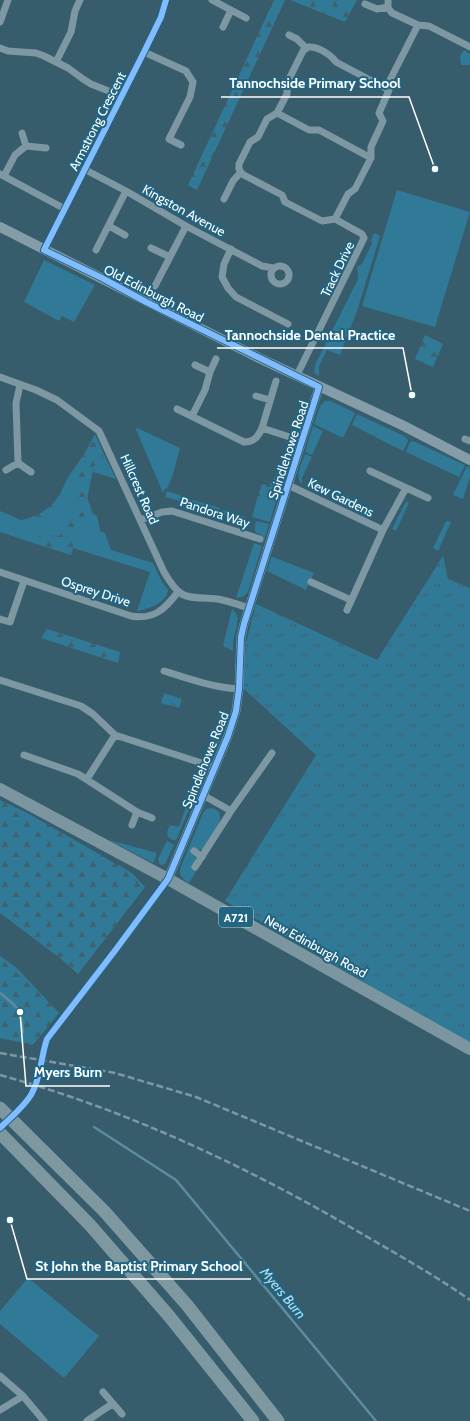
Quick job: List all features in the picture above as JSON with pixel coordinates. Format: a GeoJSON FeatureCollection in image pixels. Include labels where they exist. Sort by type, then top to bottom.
{"type":"FeatureCollection","features":[{"type":"Feature","properties":{"kind":"highway"},"geometry":{"type":"LineString","coordinates":[[0,1108],[104,1211],[187,1305],[278,1421]]}},
{"type":"Feature","properties":{"kind":"highway"},"geometry":{"type":"LineString","coordinates":[[0,1133],[90,1225],[169,1316],[253,1421]]}},
{"type":"Feature","properties":{"kind":"main road","name":"Old Edinburgh Road"},"geometry":{"type":"LineString","coordinates":[[0,227],[319,387],[402,425],[470,460]]}},
{"type":"Feature","properties":{"kind":"main road","name":"New Edinburgh Road"},"geometry":{"type":"LineString","coordinates":[[0,789],[168,879],[470,1049]]}},
{"type":"Feature","properties":{"kind":"street"},"geometry":{"type":"LineString","coordinates":[[0,22],[8,0]]}},
{"type":"Feature","properties":{"kind":"street"},"geometry":{"type":"LineString","coordinates":[[56,62],[71,32],[75,11],[80,0]]}},
{"type":"Feature","properties":{"kind":"street","name":"Armstrong Crescent"},"geometry":{"type":"LineString","coordinates":[[44,250],[144,52],[161,17],[166,0]]}},
{"type":"Feature","properties":{"kind":"street"},"geometry":{"type":"LineString","coordinates":[[212,0],[246,18]]}},
{"type":"Feature","properties":{"kind":"street"},"geometry":{"type":"LineString","coordinates":[[366,4],[377,9],[388,4],[392,13],[418,25],[430,26],[470,47]]}},
{"type":"Feature","properties":{"kind":"street"},"geometry":{"type":"LineString","coordinates":[[223,27],[231,10]]}},
{"type":"Feature","properties":{"kind":"street"},"geometry":{"type":"LineString","coordinates":[[335,219],[348,194],[356,189],[371,158],[371,147],[383,121],[378,113],[389,90],[390,80],[418,25]]}},
{"type":"Feature","properties":{"kind":"street"},"geometry":{"type":"LineString","coordinates":[[289,35],[297,39],[306,48]]}},
{"type":"Feature","properties":{"kind":"street"},"geometry":{"type":"LineString","coordinates":[[224,199],[233,181],[241,172],[239,164],[250,142],[258,137],[267,119],[277,113],[287,94],[287,83],[303,51],[306,48],[311,46],[332,56],[336,62],[389,90]]}},
{"type":"Feature","properties":{"kind":"street"},"geometry":{"type":"LineString","coordinates":[[0,48],[8,51],[36,53],[68,68],[91,84],[121,96]]}},
{"type":"Feature","properties":{"kind":"street"},"geometry":{"type":"LineString","coordinates":[[144,52],[186,71],[193,82],[190,96],[169,139],[181,145]]}},
{"type":"Feature","properties":{"kind":"street"},"geometry":{"type":"LineString","coordinates":[[277,113],[309,130],[318,130],[371,158]]}},
{"type":"Feature","properties":{"kind":"street"},"geometry":{"type":"LineString","coordinates":[[22,133],[26,146]]}},
{"type":"Feature","properties":{"kind":"street"},"geometry":{"type":"LineString","coordinates":[[46,148],[26,146],[15,155],[2,175],[65,209]]}},
{"type":"Feature","properties":{"kind":"street","name":"Kingston Avenue"},"geometry":{"type":"LineString","coordinates":[[84,169],[126,191],[186,226],[262,266],[273,268]]}},
{"type":"Feature","properties":{"kind":"street","name":"Track Drive"},"geometry":{"type":"LineString","coordinates":[[241,172],[282,195],[285,202],[322,221],[335,219],[362,234],[364,240],[297,375]]}},
{"type":"Feature","properties":{"kind":"street"},"geometry":{"type":"LineString","coordinates":[[96,250],[126,191]]}},
{"type":"Feature","properties":{"kind":"street"},"geometry":{"type":"LineString","coordinates":[[108,226],[125,235]]}},
{"type":"Feature","properties":{"kind":"street"},"geometry":{"type":"LineString","coordinates":[[156,286],[186,226]]}},
{"type":"Feature","properties":{"kind":"street"},"geometry":{"type":"LineString","coordinates":[[151,248],[170,257]]}},
{"type":"Feature","properties":{"kind":"street"},"geometry":{"type":"LineString","coordinates":[[231,249],[224,264],[222,277],[228,288],[236,297],[288,324]]}},
{"type":"Feature","properties":{"kind":"street"},"geometry":{"type":"LineString","coordinates":[[192,416],[206,390],[210,372],[216,359]]}},
{"type":"Feature","properties":{"kind":"street"},"geometry":{"type":"LineString","coordinates":[[196,365],[210,372]]}},
{"type":"Feature","properties":{"kind":"street","name":"Hillcrest Road"},"geometry":{"type":"LineString","coordinates":[[0,377],[36,390],[57,400],[99,431],[164,572],[178,592]]}},
{"type":"Feature","properties":{"kind":"street"},"geometry":{"type":"LineString","coordinates":[[177,409],[244,442],[249,442],[257,437],[262,428],[276,381]]}},
{"type":"Feature","properties":{"kind":"street"},"geometry":{"type":"LineString","coordinates":[[18,463],[16,403],[20,385]]}},
{"type":"Feature","properties":{"kind":"street","name":"Spindlehowe Road"},"geometry":{"type":"LineString","coordinates":[[78,999],[168,879],[228,736],[236,711],[239,689],[241,637],[319,387]]}},
{"type":"Feature","properties":{"kind":"street"},"geometry":{"type":"LineString","coordinates":[[256,396],[270,400]]}},
{"type":"Feature","properties":{"kind":"street"},"geometry":{"type":"LineString","coordinates":[[262,428],[302,441]]}},
{"type":"Feature","properties":{"kind":"street"},"geometry":{"type":"LineString","coordinates":[[6,470],[18,463]]}},
{"type":"Feature","properties":{"kind":"street"},"geometry":{"type":"LineString","coordinates":[[18,463],[31,472]]}},
{"type":"Feature","properties":{"kind":"street"},"geometry":{"type":"LineString","coordinates":[[370,471],[428,498]]}},
{"type":"Feature","properties":{"kind":"street","name":"Kew Gardens"},"geometry":{"type":"LineString","coordinates":[[288,485],[383,530]]}},
{"type":"Feature","properties":{"kind":"street","name":"Kew Gardens"},"geometry":{"type":"LineString","coordinates":[[347,610],[383,530],[406,488]]}},
{"type":"Feature","properties":{"kind":"street","name":"Pandora Way"},"geometry":{"type":"LineString","coordinates":[[141,520],[162,512],[172,511],[260,539]]}},
{"type":"Feature","properties":{"kind":"street","name":"Osprey Drive"},"geometry":{"type":"LineString","coordinates":[[0,572],[131,616],[148,616],[163,609],[178,592]]}},
{"type":"Feature","properties":{"kind":"street"},"geometry":{"type":"LineString","coordinates":[[0,619],[10,622],[24,581]]}},
{"type":"Feature","properties":{"kind":"street"},"geometry":{"type":"LineString","coordinates":[[312,582],[351,600]]}},
{"type":"Feature","properties":{"kind":"street"},"geometry":{"type":"LineString","coordinates":[[178,592],[185,596],[219,600],[249,608]]}},
{"type":"Feature","properties":{"kind":"street"},"geometry":{"type":"LineString","coordinates":[[164,671],[221,688],[239,689]]}},
{"type":"Feature","properties":{"kind":"street"},"geometry":{"type":"LineString","coordinates":[[0,680],[81,706],[93,714],[115,735],[214,768]]}},
{"type":"Feature","properties":{"kind":"street"},"geometry":{"type":"LineString","coordinates":[[87,779],[115,735]]}},
{"type":"Feature","properties":{"kind":"street"},"geometry":{"type":"LineString","coordinates":[[195,866],[231,811],[272,753]]}},
{"type":"Feature","properties":{"kind":"street"},"geometry":{"type":"LineString","coordinates":[[24,755],[78,774],[137,812],[152,818]]}},
{"type":"Feature","properties":{"kind":"street"},"geometry":{"type":"LineString","coordinates":[[203,795],[231,811]]}},
{"type":"Feature","properties":{"kind":"street"},"geometry":{"type":"LineString","coordinates":[[132,826],[137,812]]}},
{"type":"Feature","properties":{"kind":"street"},"geometry":{"type":"LineString","coordinates":[[194,851],[202,857]]}},
{"type":"Feature","properties":{"kind":"street"},"geometry":{"type":"LineString","coordinates":[[0,1376],[22,1396],[44,1421]]}},
{"type":"Feature","properties":{"kind":"street"},"geometry":{"type":"LineString","coordinates":[[103,1392],[122,1414]]}},
{"type":"Feature","properties":{"kind":"street"},"geometry":{"type":"LineString","coordinates":[[0,1410],[22,1396]]}},
{"type":"Feature","properties":{"kind":"street"},"geometry":{"type":"LineString","coordinates":[[87,1421],[112,1404]]}},
{"type":"Feature","properties":{"kind":"green space"},"geometry":{"type":"Polygon","coordinates":[[[274,0],[285,0],[197,190],[188,185],[274,0]]]}},
{"type":"Feature","properties":{"kind":"green space"},"geometry":{"type":"Polygon","coordinates":[[[290,0],[357,0],[345,22],[290,0]]]}},
{"type":"Feature","properties":{"kind":"green space"},"geometry":{"type":"Polygon","coordinates":[[[464,50],[470,54],[470,65],[461,65],[460,56],[464,50]]]}},
{"type":"Feature","properties":{"kind":"green space"},"geometry":{"type":"Polygon","coordinates":[[[397,190],[470,212],[435,327],[362,306],[397,190]]]}},
{"type":"Feature","properties":{"kind":"green space"},"geometry":{"type":"Polygon","coordinates":[[[374,233],[380,236],[357,311],[340,355],[327,350],[319,366],[319,376],[314,373],[315,365],[358,279],[357,267],[362,264],[372,243],[371,240],[374,233]]]}},
{"type":"Feature","properties":{"kind":"green space"},"geometry":{"type":"Polygon","coordinates":[[[44,260],[95,285],[74,322],[62,316],[59,321],[24,302],[44,260]]]}},
{"type":"Feature","properties":{"kind":"green space"},"geometry":{"type":"Polygon","coordinates":[[[425,335],[443,344],[433,367],[415,359],[425,335]]]}},
{"type":"Feature","properties":{"kind":"green space"},"geometry":{"type":"Polygon","coordinates":[[[325,401],[331,401],[355,413],[343,438],[314,424],[320,406],[325,401]]]}},
{"type":"Feature","properties":{"kind":"green space"},"geometry":{"type":"Polygon","coordinates":[[[357,414],[406,437],[408,441],[403,451],[352,425],[357,414]]]}},
{"type":"Feature","properties":{"kind":"green space"},"geometry":{"type":"Polygon","coordinates":[[[313,426],[323,431],[312,455],[305,452],[313,426]]]}},
{"type":"Feature","properties":{"kind":"green space"},"geometry":{"type":"Polygon","coordinates":[[[135,427],[180,448],[173,474],[167,489],[165,488],[163,493],[135,427]]]}},
{"type":"Feature","properties":{"kind":"green space"},"geometry":{"type":"Polygon","coordinates":[[[95,434],[103,452],[102,464],[94,465],[82,524],[73,539],[71,555],[30,542],[39,537],[59,536],[66,527],[73,514],[78,493],[78,488],[75,482],[67,479],[86,451],[95,434]]]}},
{"type":"Feature","properties":{"kind":"green space"},"geometry":{"type":"Polygon","coordinates":[[[413,441],[465,465],[459,477],[406,452],[410,442],[413,441]]]}},
{"type":"Feature","properties":{"kind":"green space"},"geometry":{"type":"Polygon","coordinates":[[[290,444],[292,451],[286,470],[281,469],[290,444]]]}},
{"type":"Feature","properties":{"kind":"green space"},"geometry":{"type":"Polygon","coordinates":[[[103,452],[116,479],[93,472],[94,465],[102,464],[103,452]]]}},
{"type":"Feature","properties":{"kind":"green space"},"geometry":{"type":"Polygon","coordinates":[[[305,454],[312,457],[302,478],[302,484],[299,474],[305,454]]]}},
{"type":"Feature","properties":{"kind":"green space"},"geometry":{"type":"Polygon","coordinates":[[[467,466],[470,468],[470,477],[463,499],[453,495],[467,466]]]}},
{"type":"Feature","properties":{"kind":"green space"},"geometry":{"type":"Polygon","coordinates":[[[281,469],[286,470],[277,497],[258,496],[262,484],[268,486],[281,469]]]}},
{"type":"Feature","properties":{"kind":"green space"},"geometry":{"type":"Polygon","coordinates":[[[67,479],[75,482],[78,488],[78,493],[73,514],[59,536],[39,537],[30,542],[0,532],[0,511],[21,520],[29,518],[30,521],[54,507],[51,506],[60,494],[67,479]]]}},
{"type":"Feature","properties":{"kind":"green space"},"geometry":{"type":"Polygon","coordinates":[[[167,491],[189,498],[187,503],[165,497],[167,491]]]}},
{"type":"Feature","properties":{"kind":"green space"},"geometry":{"type":"Polygon","coordinates":[[[258,496],[277,497],[270,522],[252,517],[258,496]]]}},
{"type":"Feature","properties":{"kind":"green space"},"geometry":{"type":"Polygon","coordinates":[[[87,497],[93,514],[97,516],[100,531],[105,533],[111,550],[153,563],[162,582],[168,590],[167,595],[161,602],[146,609],[137,611],[150,572],[73,548],[73,539],[82,524],[87,497]]]}},
{"type":"Feature","properties":{"kind":"green space"},"geometry":{"type":"Polygon","coordinates":[[[192,500],[220,508],[218,513],[190,504],[192,500]]]}},
{"type":"Feature","properties":{"kind":"green space"},"geometry":{"type":"Polygon","coordinates":[[[406,501],[409,503],[396,531],[392,529],[406,501]]]}},
{"type":"Feature","properties":{"kind":"green space"},"geometry":{"type":"Polygon","coordinates":[[[51,506],[54,507],[56,512],[49,519],[33,523],[29,518],[41,513],[51,506]]]}},
{"type":"Feature","properties":{"kind":"green space"},"geometry":{"type":"Polygon","coordinates":[[[223,510],[245,517],[243,521],[221,514],[223,510]]]}},
{"type":"Feature","properties":{"kind":"green space"},"geometry":{"type":"Polygon","coordinates":[[[256,521],[269,524],[263,543],[260,542],[262,536],[255,532],[256,521]]]}},
{"type":"Feature","properties":{"kind":"green space"},"geometry":{"type":"Polygon","coordinates":[[[446,521],[451,522],[438,551],[433,548],[446,521]]]}},
{"type":"Feature","properties":{"kind":"green space"},"geometry":{"type":"Polygon","coordinates":[[[254,543],[262,546],[248,592],[243,597],[236,598],[254,543]]]}},
{"type":"Feature","properties":{"kind":"green space"},"geometry":{"type":"Polygon","coordinates":[[[443,556],[448,579],[470,588],[470,1043],[420,1017],[356,977],[225,901],[316,755],[243,688],[246,643],[256,604],[377,660],[443,556]]]}},
{"type":"Feature","properties":{"kind":"green space"},"geometry":{"type":"Polygon","coordinates":[[[273,557],[314,573],[306,590],[267,571],[271,558],[273,557]]]}},
{"type":"Feature","properties":{"kind":"green space"},"geometry":{"type":"Polygon","coordinates":[[[232,609],[237,615],[238,619],[233,641],[233,651],[223,646],[232,609]]]}},
{"type":"Feature","properties":{"kind":"green space"},"geometry":{"type":"Polygon","coordinates":[[[47,629],[120,652],[118,663],[41,638],[47,629]]]}},
{"type":"Feature","properties":{"kind":"green space"},"geometry":{"type":"Polygon","coordinates":[[[164,693],[182,699],[179,708],[161,703],[164,693]]]}},
{"type":"Feature","properties":{"kind":"green space"},"geometry":{"type":"Polygon","coordinates":[[[212,736],[221,738],[213,754],[207,758],[204,758],[212,736]]]}},
{"type":"Feature","properties":{"kind":"green space"},"geometry":{"type":"Polygon","coordinates":[[[199,769],[203,775],[202,779],[176,840],[173,840],[168,837],[167,832],[170,825],[179,827],[199,769]]]}},
{"type":"Feature","properties":{"kind":"green space"},"geometry":{"type":"Polygon","coordinates":[[[0,800],[27,813],[132,873],[145,887],[78,974],[61,959],[0,913],[0,800]]]}},
{"type":"Feature","properties":{"kind":"green space"},"geometry":{"type":"Polygon","coordinates":[[[211,808],[219,813],[219,822],[221,824],[204,849],[199,850],[194,848],[191,852],[196,858],[192,866],[197,870],[189,883],[182,878],[180,869],[203,813],[206,809],[211,808]]]}},
{"type":"Feature","properties":{"kind":"green space"},"geometry":{"type":"Polygon","coordinates":[[[109,840],[157,853],[153,863],[109,840]]]}},
{"type":"Feature","properties":{"kind":"green space"},"geometry":{"type":"Polygon","coordinates":[[[167,841],[174,845],[165,864],[160,865],[158,859],[167,841]]]}},
{"type":"Feature","properties":{"kind":"green space"},"geometry":{"type":"Polygon","coordinates":[[[0,956],[17,968],[59,1013],[33,1045],[0,1038],[0,956]]]}},
{"type":"Feature","properties":{"kind":"green space"},"geometry":{"type":"Polygon","coordinates":[[[28,1278],[99,1336],[64,1378],[0,1324],[0,1311],[28,1278]]]}},
{"type":"Feature","properties":{"kind":"waterway","name":"Myers Burn"},"geometry":{"type":"LineString","coordinates":[[0,993],[18,1009],[23,1032]]}},
{"type":"Feature","properties":{"kind":"waterway","name":"Myers Burn"},"geometry":{"type":"LineString","coordinates":[[94,1127],[176,1180],[376,1421]]}},
{"type":"Feature","properties":{"kind":"railway"},"geometry":{"type":"LineString","coordinates":[[0,1053],[115,1073],[196,1097],[470,1211]]}},
{"type":"Feature","properties":{"kind":"railway"},"geometry":{"type":"LineString","coordinates":[[0,1075],[95,1105],[141,1123],[232,1164],[321,1210],[418,1266],[470,1300]]}},
{"type":"Feature","properties":{"kind":"cycle path"},"geometry":{"type":"LineString","coordinates":[[0,1128],[22,1107],[32,1093],[39,1073],[47,1039],[168,879],[228,736],[236,711],[239,689],[241,637],[244,624],[319,387],[44,250],[144,52],[161,17],[166,0]]}},
{"type":"Feature","properties":{"kind":"place","name":"Tannochside Primary School"},"geometry":{"type":"Point","coordinates":[435,169]}},
{"type":"Feature","properties":{"kind":"place","name":"Tannochside Dental Practice"},"geometry":{"type":"Point","coordinates":[412,395]}},
{"type":"Feature","properties":{"kind":"place","name":"Myers Burn"},"geometry":{"type":"Point","coordinates":[20,1012]}},
{"type":"Feature","properties":{"kind":"place","name":"St John the Baptist Primary School"},"geometry":{"type":"Point","coordinates":[10,1220]}}]}
